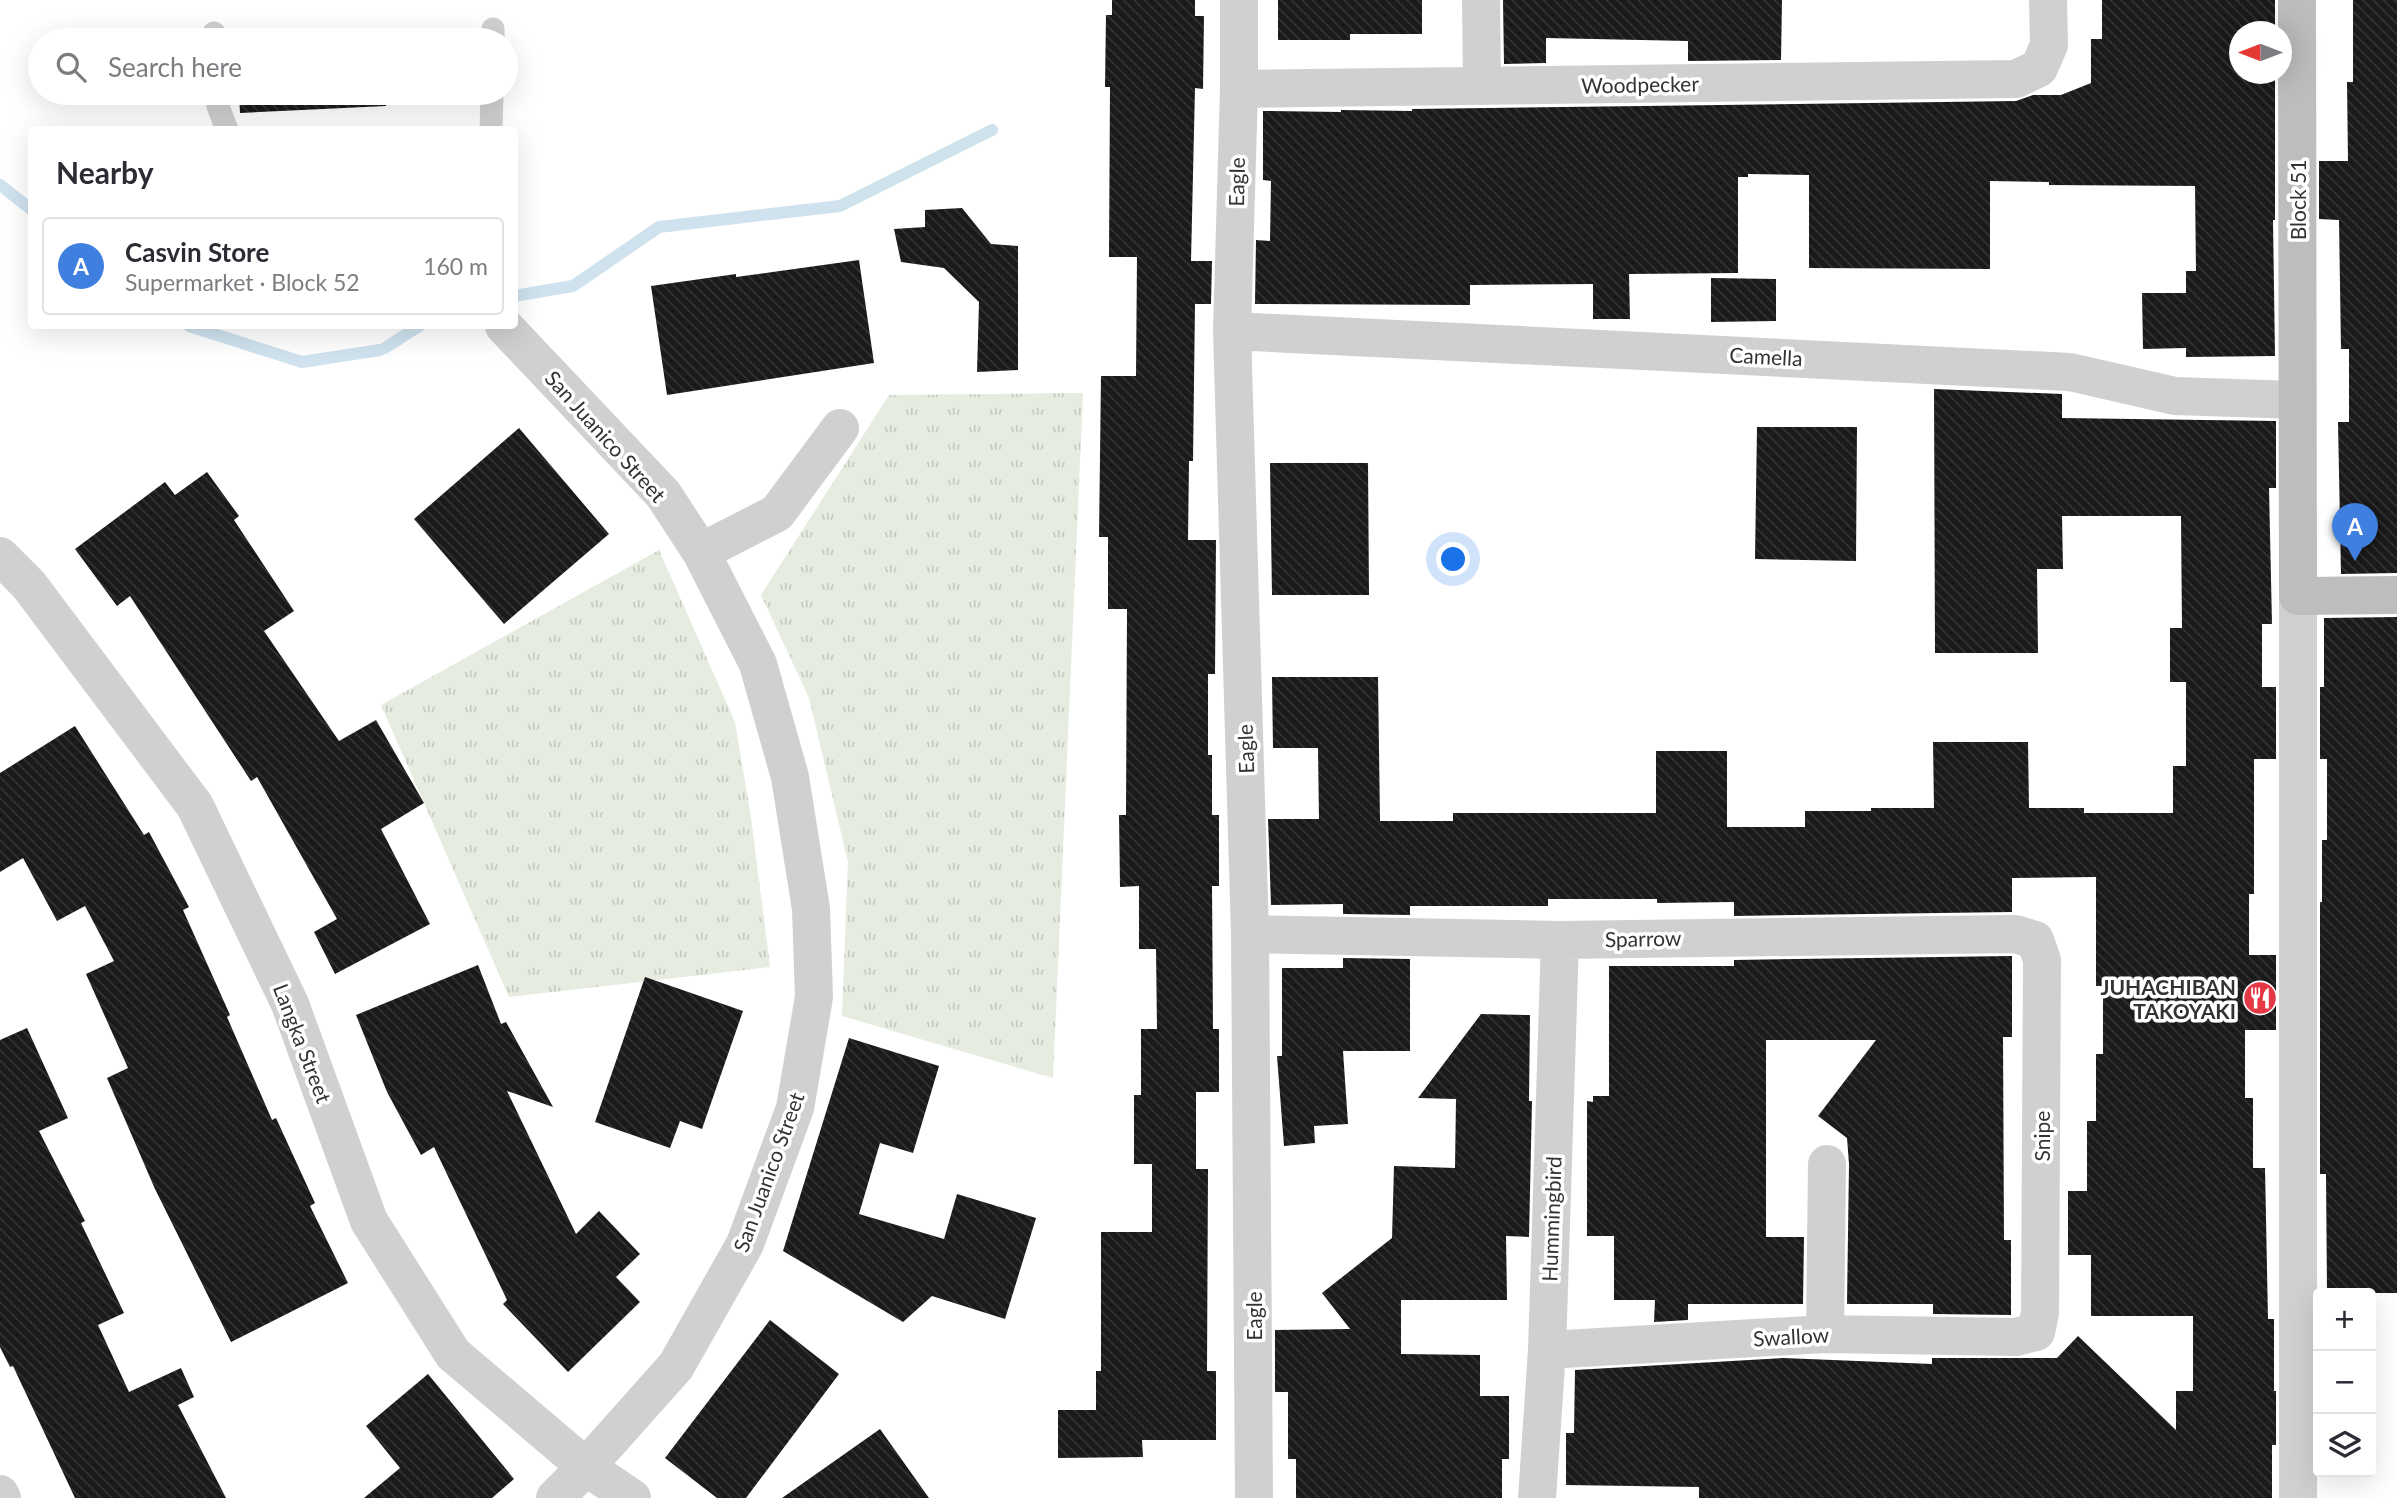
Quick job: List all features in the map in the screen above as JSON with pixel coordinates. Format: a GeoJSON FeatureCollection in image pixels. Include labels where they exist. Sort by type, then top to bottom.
{"type":"FeatureCollection","features":[{"type":"Feature","properties":{"kind":"street","name":"Eagle"},"geometry":{"type":"LineString","coordinates":[[1239,0],[1233,331],[1250,933],[1254,1498]]}},
{"type":"Feature","properties":{"kind":"street"},"geometry":{"type":"LineString","coordinates":[[1481,0],[1482,85]]}},
{"type":"Feature","properties":{"kind":"street","name":"Woodpecker"},"geometry":{"type":"LineString","coordinates":[[1239,89],[2016,79],[2039,68],[2049,45],[2048,0]]}},
{"type":"Feature","properties":{"kind":"street","name":"Block 51"},"geometry":{"type":"LineString","coordinates":[[2298,0],[2298,596]]}},
{"type":"Feature","properties":{"kind":"street","name":"San Juanico Street"},"geometry":{"type":"LineString","coordinates":[[507,329],[663,494],[701,552],[758,664],[790,777],[811,909],[814,997],[796,1108],[746,1244],[676,1366],[555,1498]]}},
{"type":"Feature","properties":{"kind":"street","name":"Camella"},"geometry":{"type":"LineString","coordinates":[[1233,331],[2070,372],[2175,396],[2297,400]]}},
{"type":"Feature","properties":{"kind":"street"},"geometry":{"type":"LineString","coordinates":[[701,552],[777,513],[841,428]]}},
{"type":"Feature","properties":{"kind":"street","name":"Langka Street"},"geometry":{"type":"LineString","coordinates":[[0,556],[29,585],[195,806],[290,1004],[369,1221],[453,1354],[586,1467],[632,1498]]}},
{"type":"Feature","properties":{"kind":"street"},"geometry":{"type":"LineString","coordinates":[[2298,1498],[2298,596],[2397,595]]}},
{"type":"Feature","properties":{"kind":"street","name":"Sparrow"},"geometry":{"type":"LineString","coordinates":[[1250,933],[1560,940],[2015,934],[2035,940]]}},
{"type":"Feature","properties":{"kind":"street","name":"Hummingbird"},"geometry":{"type":"LineString","coordinates":[[1537,1498],[1546,1350],[1560,940]]}},
{"type":"Feature","properties":{"kind":"street","name":"Snipe"},"geometry":{"type":"LineString","coordinates":[[2035,940],[2042,960],[2040,1312],[2036,1332]]}},
{"type":"Feature","properties":{"kind":"street"},"geometry":{"type":"LineString","coordinates":[[1825,1334],[1827,1164]]}},
{"type":"Feature","properties":{"kind":"street","name":"Swallow"},"geometry":{"type":"LineString","coordinates":[[1546,1350],[1825,1334],[2016,1337],[2036,1332]]}},
{"type":"Feature","properties":{"kind":"lane"},"geometry":{"type":"LineString","coordinates":[[218,105],[226,126]]}},
{"type":"Feature","properties":{"kind":"lane"},"geometry":{"type":"LineString","coordinates":[[491,126],[492,105]]}},
{"type":"Feature","properties":{"kind":"green space"},"geometry":{"type":"Polygon","coordinates":[[[1083,393],[1053,1078],[842,1016],[848,862],[809,698],[761,595],[889,395],[1083,393]]]}},
{"type":"Feature","properties":{"kind":"green space"},"geometry":{"type":"Polygon","coordinates":[[[659,550],[735,722],[751,817],[770,967],[509,997],[381,705],[659,550]]]}},
{"type":"Feature","properties":{"kind":"building"},"geometry":{"type":"Polygon","coordinates":[[[1112,0],[1195,0],[1195,16],[1204,16],[1203,89],[1195,88],[1191,261],[1212,261],[1211,304],[1195,304],[1193,461],[1189,461],[1188,540],[1216,540],[1215,674],[1208,674],[1208,755],[1212,755],[1212,815],[1219,815],[1219,886],[1212,886],[1213,1029],[1219,1029],[1219,1092],[1196,1092],[1196,1169],[1208,1169],[1207,1371],[1216,1371],[1216,1440],[1142,1440],[1143,1457],[1058,1458],[1058,1410],[1096,1410],[1096,1371],[1101,1371],[1101,1232],[1152,1232],[1152,1164],[1134,1164],[1134,1095],[1141,1095],[1141,1029],[1157,1029],[1156,949],[1139,949],[1139,886],[1120,887],[1119,815],[1126,815],[1127,609],[1108,609],[1108,537],[1099,537],[1101,376],[1136,376],[1137,257],[1109,257],[1110,87],[1105,87],[1106,15],[1112,15],[1112,0]]]}},
{"type":"Feature","properties":{"kind":"building"},"geometry":{"type":"Polygon","coordinates":[[[1278,0],[1422,0],[1422,34],[1350,34],[1350,40],[1278,40],[1278,0]]]}},
{"type":"Feature","properties":{"kind":"building"},"geometry":{"type":"Polygon","coordinates":[[[1503,0],[1782,0],[1781,60],[1688,61],[1688,41],[1546,38],[1546,63],[1504,64],[1503,0]]]}},
{"type":"Feature","properties":{"kind":"building"},"geometry":{"type":"Polygon","coordinates":[[[2102,0],[2275,0],[2275,21],[2229,21],[2229,84],[2275,84],[2275,356],[2186,357],[2186,348],[2143,349],[2142,293],[2186,293],[2186,271],[2196,271],[2195,186],[2049,185],[2049,182],[1990,181],[1990,269],[1809,268],[1809,175],[1748,174],[1748,177],[1738,177],[1738,273],[1629,274],[1630,319],[1593,319],[1593,284],[1470,285],[1470,305],[1255,304],[1256,240],[1270,241],[1271,181],[1263,180],[1263,111],[2016,101],[2033,95],[2061,95],[2091,83],[2091,39],[2102,39],[2102,0]]]}},
{"type":"Feature","properties":{"kind":"building"},"geometry":{"type":"Polygon","coordinates":[[[2353,0],[2397,0],[2397,573],[2341,574],[2338,422],[2349,422],[2349,349],[2341,349],[2339,220],[2319,219],[2319,161],[2348,161],[2347,82],[2353,82],[2353,0]]]}},
{"type":"Feature","properties":{"kind":"building"},"geometry":{"type":"Polygon","coordinates":[[[240,105],[386,106],[240,113],[240,105]]]}},
{"type":"Feature","properties":{"kind":"building"},"geometry":{"type":"Polygon","coordinates":[[[962,208],[991,244],[1018,246],[1018,370],[977,372],[979,302],[944,268],[901,262],[894,229],[925,227],[925,210],[962,208]]]}},
{"type":"Feature","properties":{"kind":"building"},"geometry":{"type":"Polygon","coordinates":[[[859,260],[874,363],[667,395],[651,286],[859,260]]]}},
{"type":"Feature","properties":{"kind":"building"},"geometry":{"type":"Polygon","coordinates":[[[1711,278],[1776,279],[1776,321],[1711,322],[1711,278]]]}},
{"type":"Feature","properties":{"kind":"building"},"geometry":{"type":"Polygon","coordinates":[[[1934,389],[2062,394],[2062,418],[2276,421],[2276,488],[2269,488],[2272,624],[2262,624],[2262,687],[2276,687],[2276,759],[2254,759],[2254,894],[2249,894],[2249,955],[2276,955],[2276,1030],[2245,1030],[2245,1098],[2253,1098],[2253,1168],[2265,1168],[2268,1319],[2274,1319],[2276,1445],[2272,1445],[2272,1498],[1699,1498],[1699,1487],[1566,1485],[1566,1433],[1574,1433],[1575,1370],[1783,1358],[1932,1364],[1932,1358],[2057,1358],[2078,1336],[2176,1430],[2176,1391],[2193,1391],[2193,1316],[2091,1316],[2091,1255],[2068,1255],[2068,1191],[2087,1191],[2087,1121],[2096,1121],[2096,1054],[2103,1054],[2103,986],[2096,986],[2096,877],[2012,878],[2012,912],[1734,916],[1734,902],[1657,903],[1657,899],[1548,899],[1548,906],[1410,906],[1410,915],[1343,914],[1343,904],[1271,905],[1268,819],[1319,819],[1318,748],[1273,748],[1272,677],[1378,677],[1380,821],[1453,821],[1453,813],[1656,813],[1656,751],[1727,751],[1727,827],[1805,827],[1805,811],[1934,808],[1933,742],[2028,742],[2029,808],[2084,808],[2084,813],[2173,813],[2173,766],[2186,766],[2186,682],[2170,682],[2170,628],[2182,628],[2181,516],[2062,516],[2063,569],[2037,569],[2038,653],[1935,653],[1934,389]]]}},
{"type":"Feature","properties":{"kind":"building"},"geometry":{"type":"Polygon","coordinates":[[[1757,427],[1857,427],[1856,561],[1755,559],[1757,427]]]}},
{"type":"Feature","properties":{"kind":"building"},"geometry":{"type":"Polygon","coordinates":[[[519,428],[609,534],[504,624],[414,519],[519,428]]]}},
{"type":"Feature","properties":{"kind":"building"},"geometry":{"type":"Polygon","coordinates":[[[1270,463],[1368,463],[1369,595],[1272,595],[1270,463]]]}},
{"type":"Feature","properties":{"kind":"building"},"geometry":{"type":"Polygon","coordinates":[[[207,472],[239,516],[234,520],[294,611],[264,631],[339,741],[376,720],[424,803],[381,829],[430,924],[335,974],[314,932],[337,919],[257,777],[251,781],[130,596],[117,606],[75,549],[165,482],[175,495],[207,472]]]}},
{"type":"Feature","properties":{"kind":"building"},"geometry":{"type":"Polygon","coordinates":[[[2397,617],[2397,1293],[2376,1293],[2376,1288],[2327,1288],[2326,1174],[2320,1174],[2320,902],[2322,840],[2327,840],[2327,759],[2320,759],[2324,618],[2397,617]]]}},
{"type":"Feature","properties":{"kind":"building"},"geometry":{"type":"Polygon","coordinates":[[[75,726],[144,835],[149,832],[189,907],[183,910],[230,1015],[227,1017],[272,1120],[276,1118],[315,1203],[310,1206],[348,1283],[231,1342],[155,1189],[107,1078],[128,1068],[86,974],[114,961],[85,906],[57,921],[23,858],[0,872],[0,773],[75,726]]]}},
{"type":"Feature","properties":{"kind":"building"},"geometry":{"type":"Polygon","coordinates":[[[2012,956],[2012,1037],[2003,1037],[2004,1240],[2011,1240],[2011,1315],[1933,1314],[1933,1304],[1847,1304],[1847,1138],[1818,1116],[1876,1040],[1766,1040],[1766,1237],[1804,1237],[1803,1304],[1688,1304],[1688,1320],[1654,1322],[1655,1300],[1614,1300],[1614,1236],[1587,1236],[1587,1101],[1593,1102],[1593,1096],[1609,1096],[1609,966],[1734,966],[1734,960],[2012,956]]]}},
{"type":"Feature","properties":{"kind":"building"},"geometry":{"type":"Polygon","coordinates":[[[1343,958],[1410,959],[1410,1051],[1343,1051],[1348,1124],[1314,1126],[1315,1143],[1284,1146],[1277,1056],[1282,1056],[1282,968],[1343,968],[1343,958]]]}},
{"type":"Feature","properties":{"kind":"building"},"geometry":{"type":"Polygon","coordinates":[[[478,965],[501,1024],[506,1022],[553,1107],[507,1091],[576,1234],[599,1211],[640,1254],[616,1277],[640,1302],[568,1372],[503,1304],[507,1300],[434,1147],[421,1155],[387,1092],[356,1015],[478,965]]]}},
{"type":"Feature","properties":{"kind":"building"},"geometry":{"type":"Polygon","coordinates":[[[645,977],[743,1011],[702,1129],[680,1121],[670,1148],[595,1122],[645,977]]]}},
{"type":"Feature","properties":{"kind":"building"},"geometry":{"type":"Polygon","coordinates":[[[1481,1014],[1530,1015],[1529,1101],[1532,1101],[1529,1237],[1506,1236],[1507,1300],[1401,1300],[1401,1354],[1480,1355],[1480,1396],[1509,1396],[1509,1459],[1502,1459],[1502,1498],[1296,1498],[1296,1459],[1288,1459],[1288,1392],[1275,1392],[1275,1330],[1350,1329],[1322,1293],[1392,1238],[1394,1166],[1455,1168],[1456,1099],[1418,1098],[1481,1014]]]}},
{"type":"Feature","properties":{"kind":"building"},"geometry":{"type":"Polygon","coordinates":[[[27,1028],[68,1118],[39,1131],[85,1221],[81,1223],[124,1313],[98,1325],[129,1392],[181,1368],[194,1397],[178,1405],[226,1498],[75,1498],[13,1366],[10,1367],[0,1347],[0,1040],[27,1028]]]}},
{"type":"Feature","properties":{"kind":"building"},"geometry":{"type":"Polygon","coordinates":[[[849,1038],[939,1066],[913,1153],[880,1143],[859,1214],[944,1239],[957,1194],[1036,1218],[1005,1319],[932,1296],[903,1322],[783,1251],[849,1038]]]}},
{"type":"Feature","properties":{"kind":"building"},"geometry":{"type":"Polygon","coordinates":[[[770,1320],[839,1374],[746,1498],[717,1498],[665,1458],[770,1320]]]}},
{"type":"Feature","properties":{"kind":"building"},"geometry":{"type":"Polygon","coordinates":[[[428,1374],[514,1479],[492,1498],[364,1498],[400,1468],[366,1426],[428,1374]]]}},
{"type":"Feature","properties":{"kind":"building"},"geometry":{"type":"Polygon","coordinates":[[[880,1429],[929,1498],[782,1498],[880,1429]]]}},
{"type":"Feature","properties":{"kind":"waterway"},"geometry":{"type":"LineString","coordinates":[[518,295],[573,286],[659,227],[840,206],[992,130]]}},
{"type":"Feature","properties":{"kind":"waterway"},"geometry":{"type":"LineString","coordinates":[[0,185],[28,207]]}},
{"type":"Feature","properties":{"kind":"waterway"},"geometry":{"type":"LineString","coordinates":[[198,329],[302,362],[380,350]]}},
{"type":"Feature","properties":{"kind":"waterway"},"geometry":{"type":"LineString","coordinates":[[385,348],[414,329]]}},
{"type":"Feature","properties":{"kind":"place","name":"Casvin Store"},"geometry":{"type":"Point","coordinates":[2355,561]}},
{"type":"Feature","properties":{"kind":"place","name":"JUHACHIBAN TAKOYAKI"},"geometry":{"type":"Point","coordinates":[2260,998]}}]}
